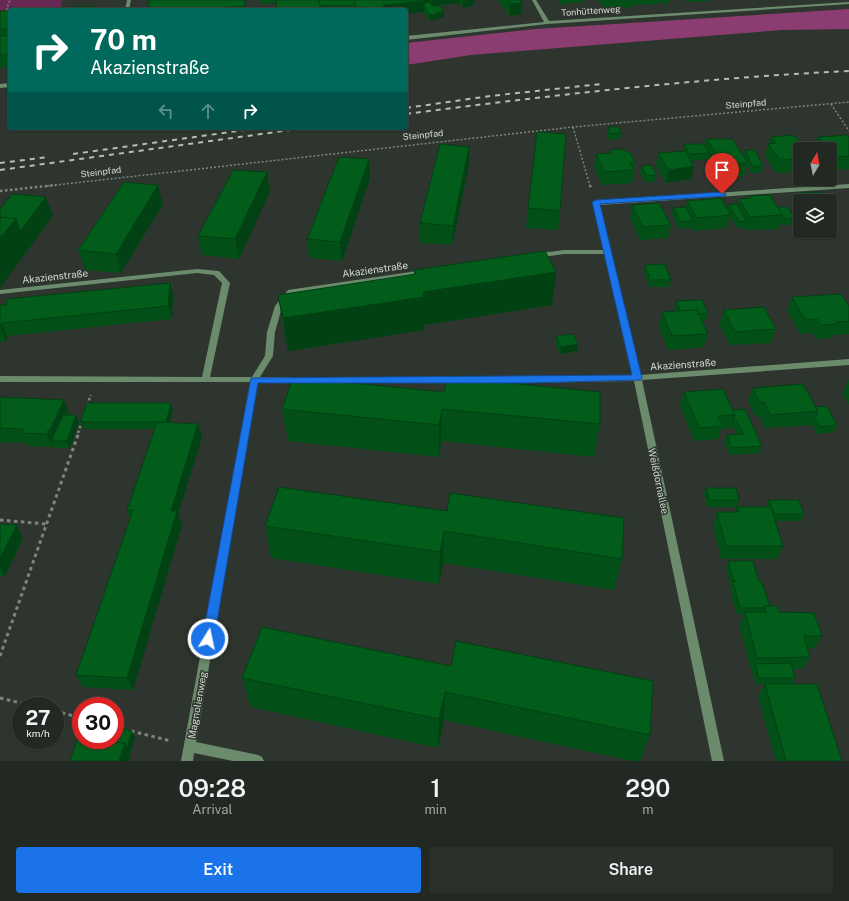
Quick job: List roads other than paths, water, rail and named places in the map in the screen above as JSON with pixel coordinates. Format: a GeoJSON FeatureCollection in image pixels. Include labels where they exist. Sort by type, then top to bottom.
{"type":"FeatureCollection","features":[{"type":"Feature","properties":{"kind":"street"},"geometry":{"type":"LineString","coordinates":[[534,0],[547,23]]}},
{"type":"Feature","properties":{"kind":"street","name":"Tonhüttenweg"},"geometry":{"type":"LineString","coordinates":[[408,38],[547,23],[849,3]]}},
{"type":"Feature","properties":{"kind":"street","name":"Weißdornallee"},"geometry":{"type":"LineString","coordinates":[[718,761],[637,378],[596,202],[849,186]]}},
{"type":"Feature","properties":{"kind":"street"},"geometry":{"type":"LineString","coordinates":[[525,257],[564,252],[607,252]]}},
{"type":"Feature","properties":{"kind":"street","name":"Akazienstraße"},"geometry":{"type":"LineString","coordinates":[[0,292],[197,271],[216,273],[226,283],[205,380]]}},
{"type":"Feature","properties":{"kind":"street","name":"Akazienstraße"},"geometry":{"type":"LineString","coordinates":[[254,380],[269,356],[271,332],[279,306],[291,292],[431,271]]}},
{"type":"Feature","properties":{"kind":"street","name":"Akazienstraße"},"geometry":{"type":"LineString","coordinates":[[0,379],[525,380],[637,378],[849,362]]}},
{"type":"Feature","properties":{"kind":"street","name":"Magnolienweg"},"geometry":{"type":"LineString","coordinates":[[187,761],[254,380]]}},
{"type":"Feature","properties":{"kind":"street","name":"Magnolienweg"},"geometry":{"type":"LineString","coordinates":[[189,746],[258,761]]}},
{"type":"Feature","properties":{"kind":"railway"},"geometry":{"type":"LineString","coordinates":[[408,114],[627,88],[738,78],[849,71]]}},
{"type":"Feature","properties":{"kind":"railway"},"geometry":{"type":"LineString","coordinates":[[408,108],[490,96],[601,84]]}},
{"type":"Feature","properties":{"kind":"railway"},"geometry":{"type":"LineString","coordinates":[[73,154],[245,130]]}},
{"type":"Feature","properties":{"kind":"railway"},"geometry":{"type":"LineString","coordinates":[[0,170],[290,130]]}},
{"type":"Feature","properties":{"kind":"railway"},"geometry":{"type":"LineString","coordinates":[[0,163],[48,157]]}}]}
